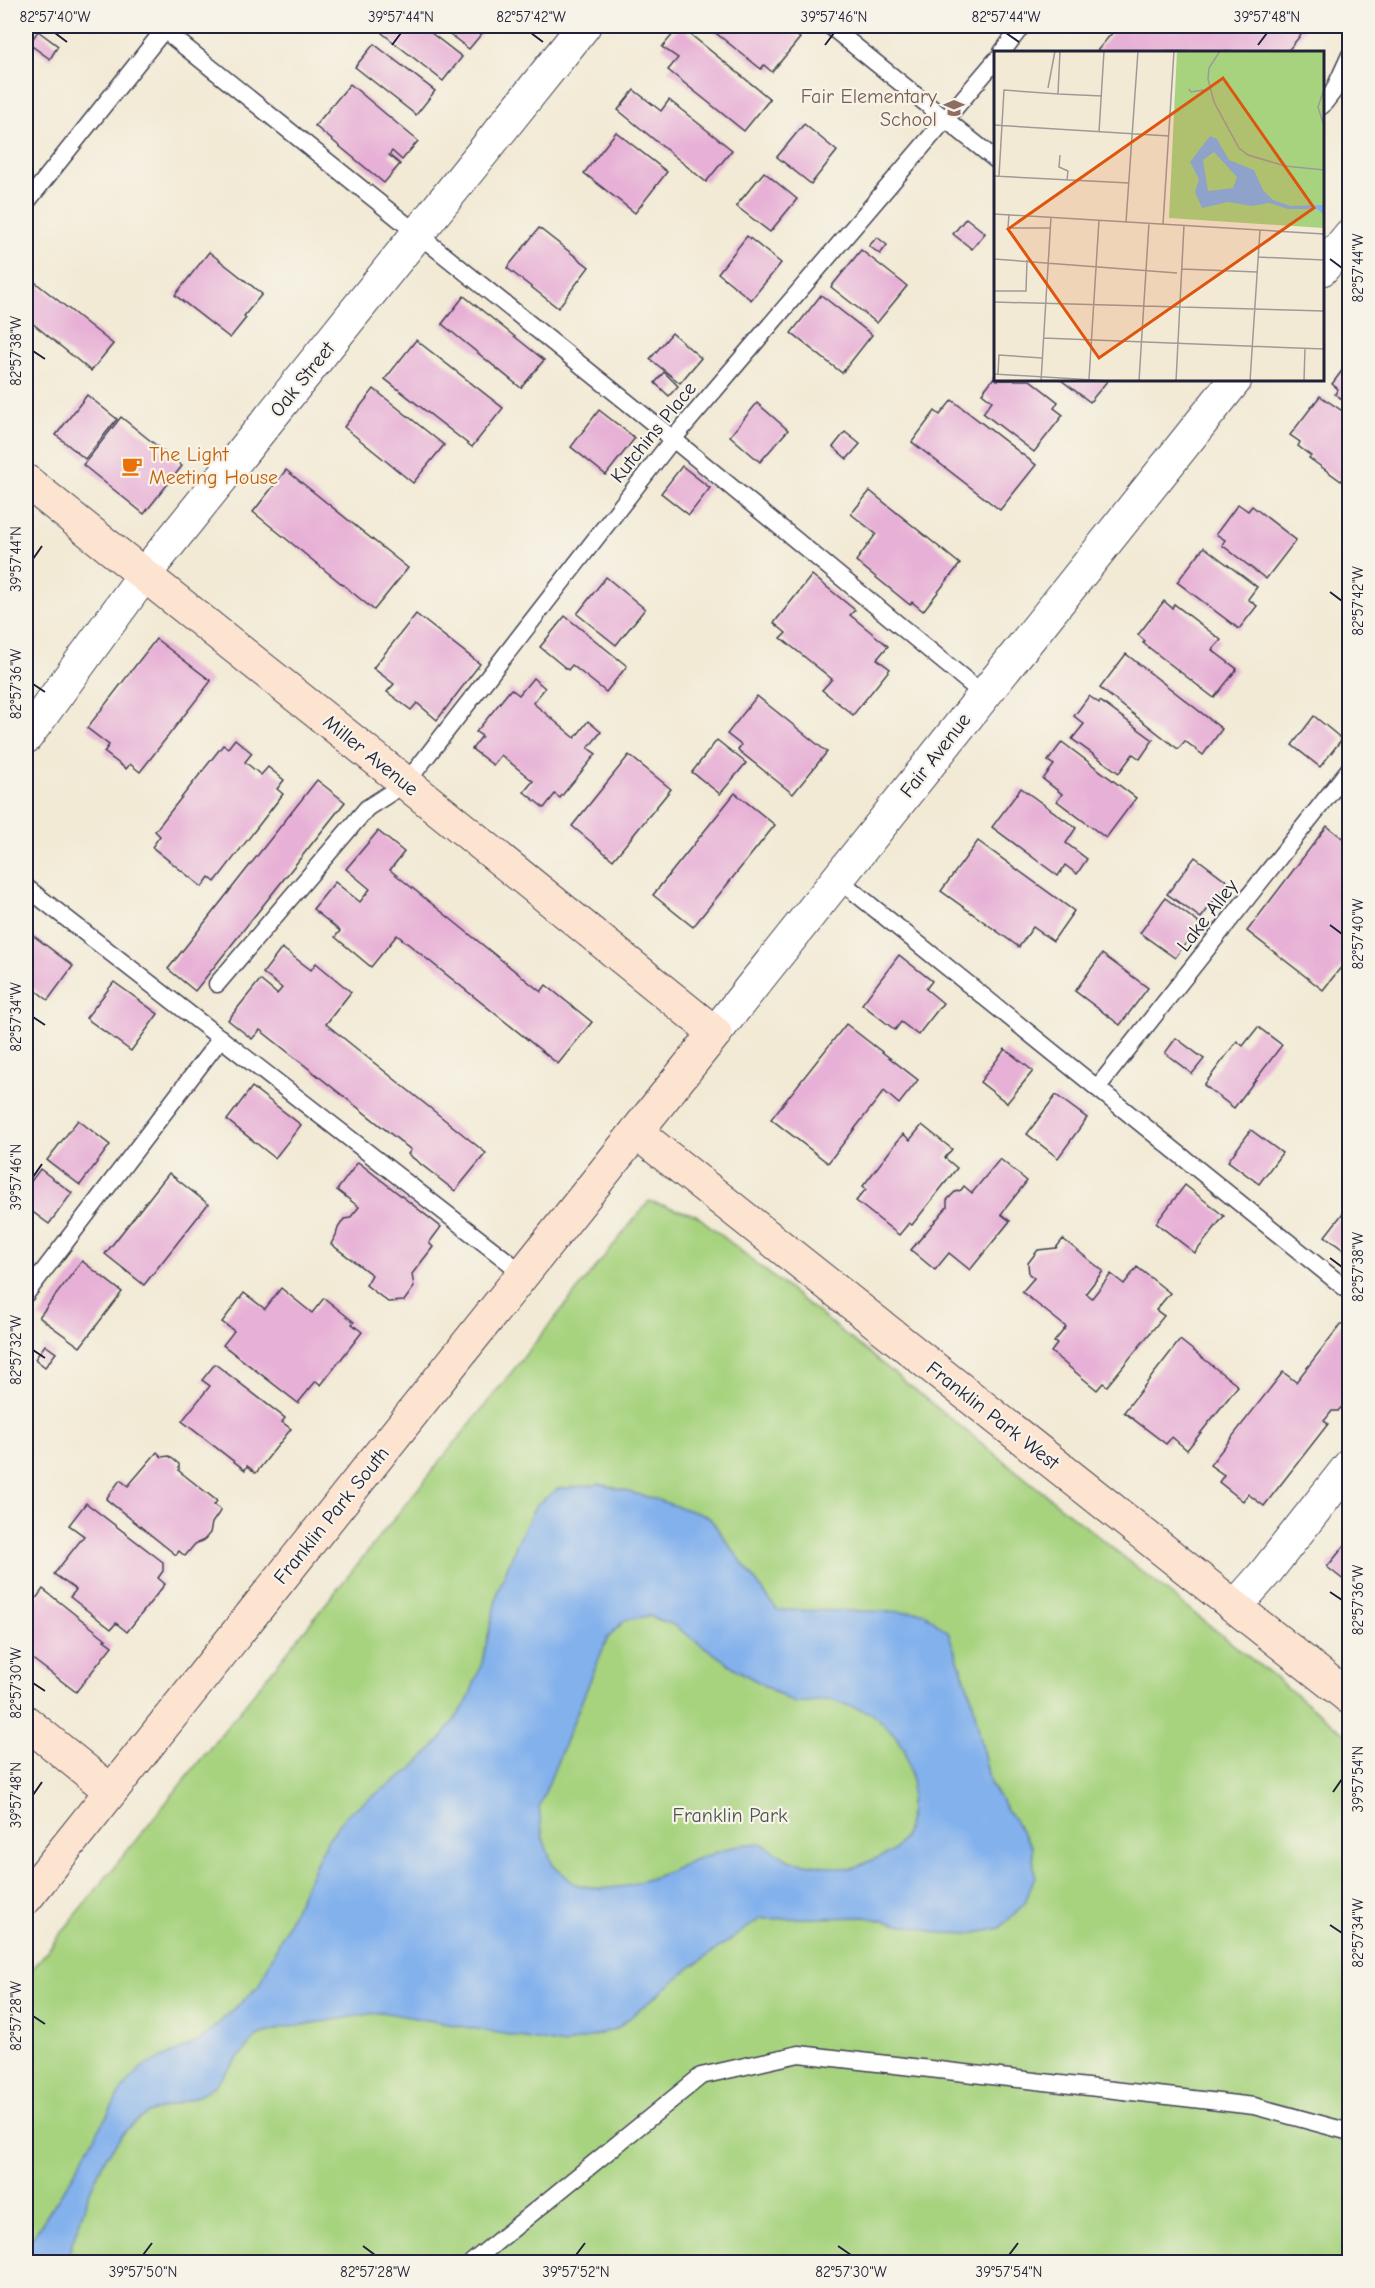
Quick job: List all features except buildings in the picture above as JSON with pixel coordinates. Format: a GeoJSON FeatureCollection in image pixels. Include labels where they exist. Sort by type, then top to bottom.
{"type":"FeatureCollection","features":[{"type":"Feature","properties":{"kind":"street","name":"Oak Street"},"geometry":{"type":"LineString","coordinates":[[26,737],[144,576],[584,26]]}},
{"type":"Feature","properties":{"kind":"street"},"geometry":{"type":"LineString","coordinates":[[1324,268],[1350,235]]}},
{"type":"Feature","properties":{"kind":"street","name":"Fair Avenue"},"geometry":{"type":"LineString","coordinates":[[636,1132],[1234,381]]}},
{"type":"Feature","properties":{"kind":"street","name":"Miller Avenue"},"geometry":{"type":"LineString","coordinates":[[26,481],[406,783],[715,1033]]}},
{"type":"Feature","properties":{"kind":"street","name":"Franklin Park South"},"geometry":{"type":"LineString","coordinates":[[26,1898],[636,1132]]}},
{"type":"Feature","properties":{"kind":"street","name":"Franklin Park West"},"geometry":{"type":"LineString","coordinates":[[636,1132],[1350,1698]]}},
{"type":"Feature","properties":{"kind":"street"},"geometry":{"type":"LineString","coordinates":[[1235,1607],[1266,1572],[1350,1465]]}},
{"type":"Feature","properties":{"kind":"street"},"geometry":{"type":"LineString","coordinates":[[26,1722],[111,1791]]}},
{"type":"Feature","properties":{"kind":"lane"},"geometry":{"type":"LineString","coordinates":[[830,26],[994,158]]}},
{"type":"Feature","properties":{"kind":"lane","name":"Kutchins Place"},"geometry":{"type":"LineString","coordinates":[[1005,51],[1022,26]]}},
{"type":"Feature","properties":{"kind":"lane"},"geometry":{"type":"LineString","coordinates":[[26,203],[163,27],[673,439],[984,695]]}},
{"type":"Feature","properties":{"kind":"lane"},"geometry":{"type":"LineString","coordinates":[[1324,105],[1333,92],[1350,55]]}},
{"type":"Feature","properties":{"kind":"lane","name":"Kutchins Place"},"geometry":{"type":"LineString","coordinates":[[217,984],[367,808],[406,783],[673,439],[945,118],[994,64]]}},
{"type":"Feature","properties":{"kind":"lane","name":"Lake Alley"},"geometry":{"type":"LineString","coordinates":[[1098,1088],[1350,768]]}},
{"type":"Feature","properties":{"kind":"lane"},"geometry":{"type":"LineString","coordinates":[[838,879],[1350,1292]]}},
{"type":"Feature","properties":{"kind":"lane"},"geometry":{"type":"LineString","coordinates":[[26,887],[524,1274]]}},
{"type":"Feature","properties":{"kind":"lane"},"geometry":{"type":"LineString","coordinates":[[26,1294],[221,1038]]}},
{"type":"Feature","properties":{"kind":"lane"},"geometry":{"type":"LineString","coordinates":[[472,2262],[701,2076],[799,2054],[1254,2106],[1350,2132]]}},
{"type":"Feature","properties":{"kind":"green space","name":"Franklin Park"},"geometry":{"type":"Polygon","coordinates":[[[649,1201],[696,1215],[1349,1737],[1349,2262],[26,2262],[26,1977],[649,1201]]]}},
{"type":"Feature","properties":{"kind":"water"},"geometry":{"type":"Polygon","coordinates":[[[600,1484],[709,1517],[777,1610],[923,1612],[948,1632],[972,1698],[990,1784],[1032,1847],[1035,1876],[1025,1903],[1000,1928],[972,1934],[942,1933],[866,1917],[760,1919],[690,1968],[616,2029],[564,2045],[382,2012],[284,2028],[258,2035],[214,2086],[195,2097],[148,2113],[126,2130],[106,2157],[89,2193],[66,2262],[26,2262],[26,2248],[73,2175],[121,2091],[142,2067],[199,2041],[258,1987],[326,1842],[347,1814],[412,1769],[442,1738],[467,1702],[482,1663],[498,1591],[517,1543],[536,1505],[558,1489],[600,1484]],[[649,1616],[625,1620],[607,1639],[539,1807],[543,1838],[552,1863],[574,1884],[600,1889],[627,1886],[739,1845],[761,1843],[790,1861],[850,1869],[892,1852],[904,1838],[909,1818],[912,1781],[905,1750],[894,1734],[872,1713],[831,1700],[794,1703],[739,1671],[673,1625],[649,1616]]]}},
{"type":"Feature","properties":{"kind":"place","name":"Fair Elementary School"},"geometry":{"type":"Point","coordinates":[954,108]}},
{"type":"Feature","properties":{"kind":"place","name":"The Light Meeting House"},"geometry":{"type":"Point","coordinates":[132,466]}}]}
